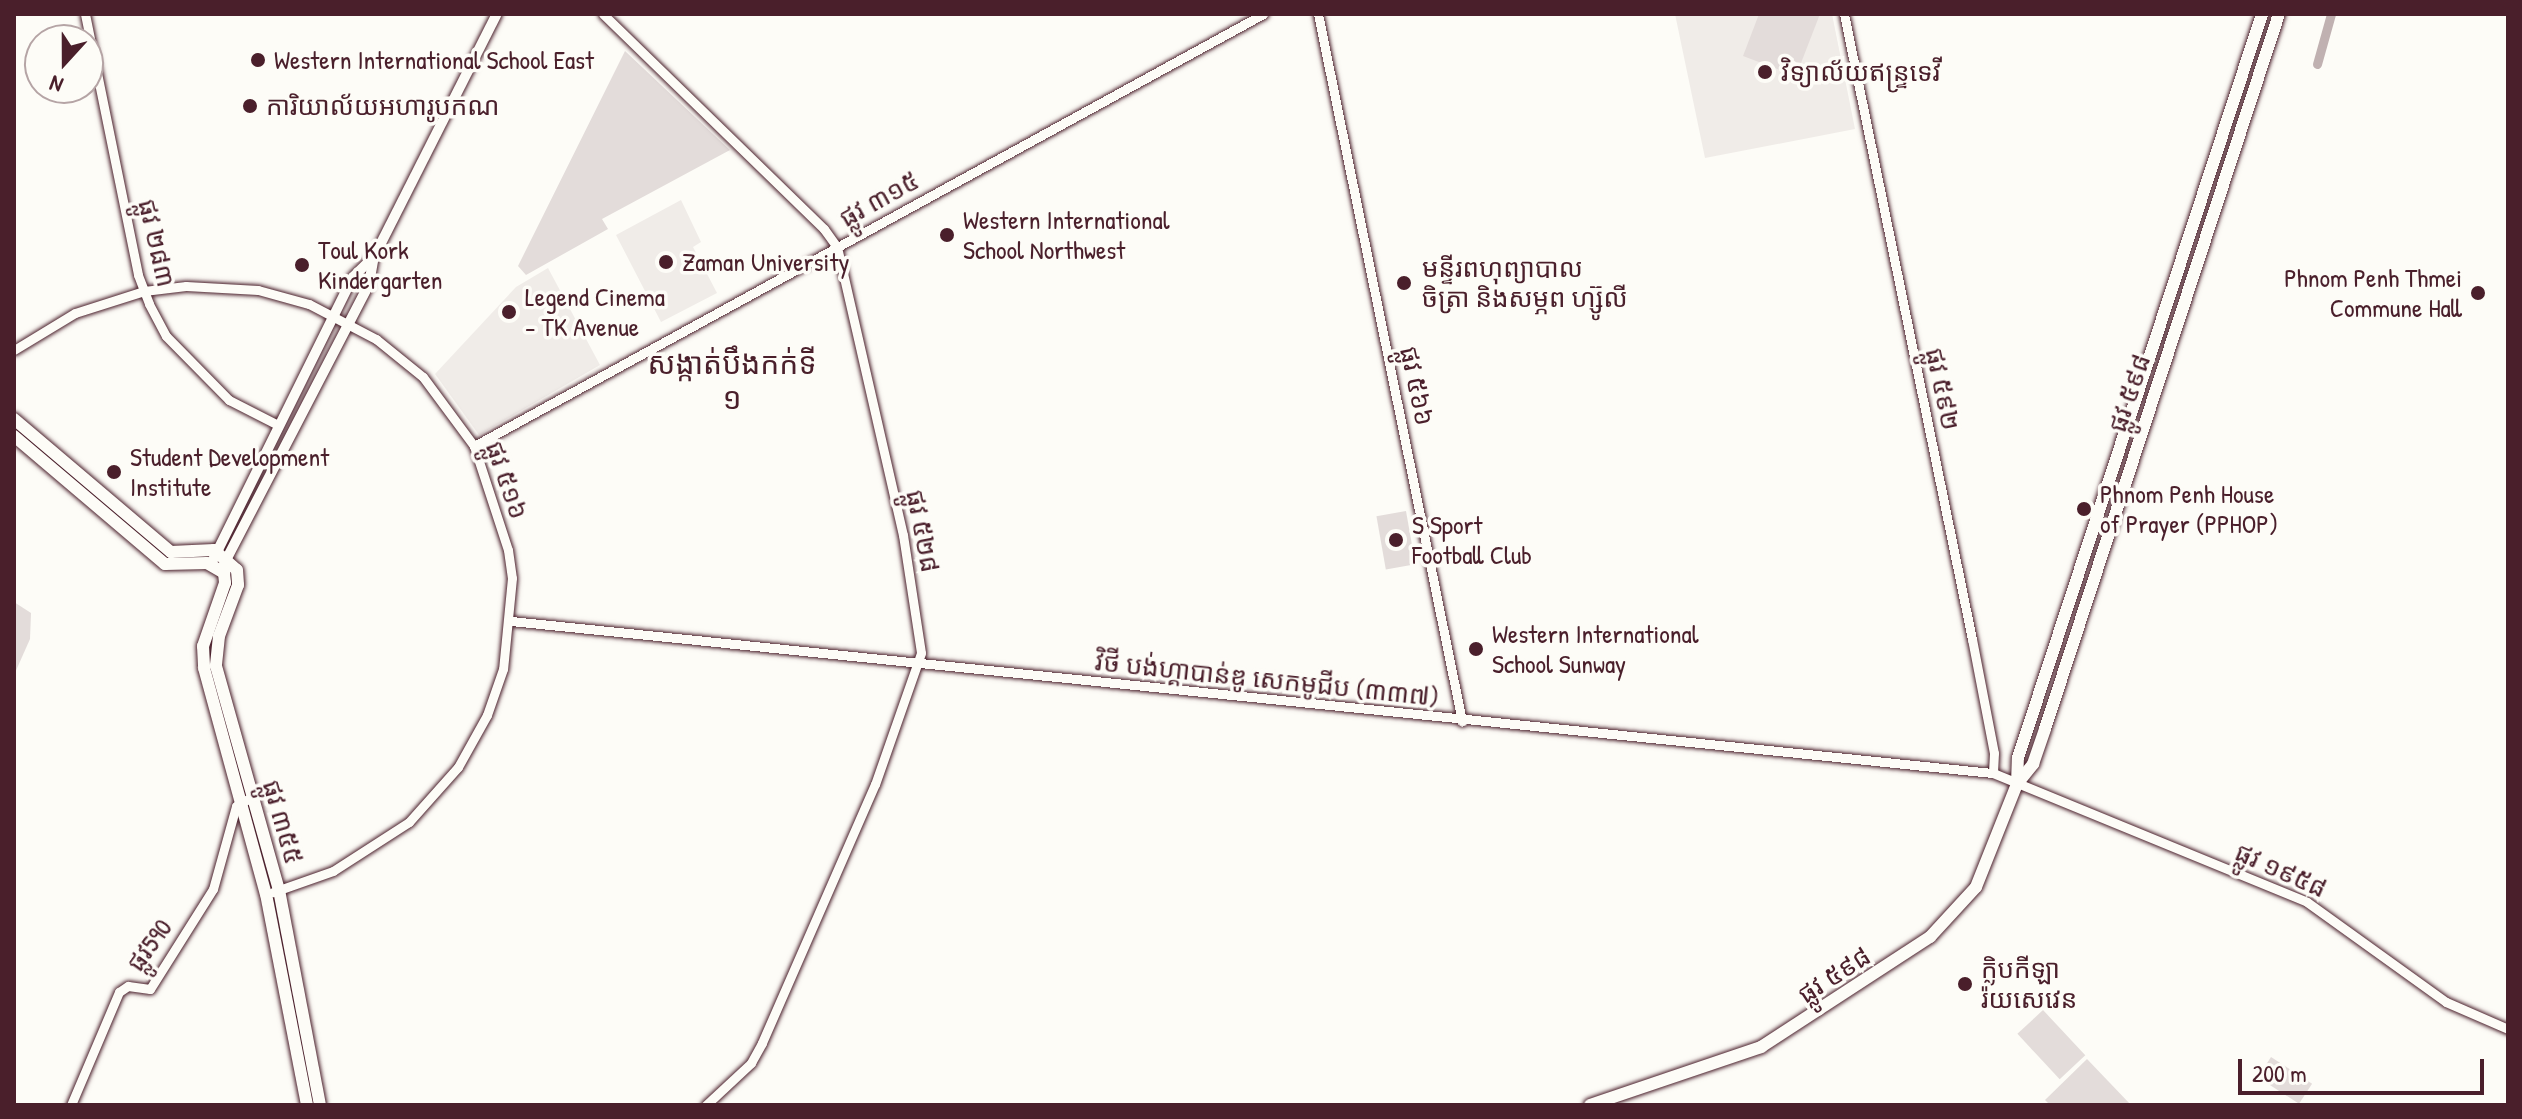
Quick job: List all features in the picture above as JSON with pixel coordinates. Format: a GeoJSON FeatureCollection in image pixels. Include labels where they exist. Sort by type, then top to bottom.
{"type":"FeatureCollection","features":[{"type":"Feature","properties":{"kind":"main road"},"geometry":{"type":"LineString","coordinates":[[14,436],[165,564],[229,558],[350,323],[369,284],[374,257],[497,14]]}},
{"type":"Feature","properties":{"kind":"main road","name":"ផ្លូវ ៥៩៨"},"geometry":{"type":"LineString","coordinates":[[2017,784],[2018,758],[2262,14]]}},
{"type":"Feature","properties":{"kind":"main road","name":"ផ្លូវ ៥៩៨"},"geometry":{"type":"LineString","coordinates":[[1590,1105],[1761,1047],[1930,937],[1976,887],[2017,784],[2033,764],[2279,14]]}},
{"type":"Feature","properties":{"kind":"main road"},"geometry":{"type":"LineString","coordinates":[[215,561],[278,425],[353,277],[374,257]]}},
{"type":"Feature","properties":{"kind":"main road"},"geometry":{"type":"LineString","coordinates":[[14,419],[171,552],[215,561]]}},
{"type":"Feature","properties":{"kind":"main road","name":"ផ្លូវ ៣៥៥"},"geometry":{"type":"LineString","coordinates":[[229,558],[237,570],[238,585],[219,636],[216,666],[246,798]]}},
{"type":"Feature","properties":{"kind":"main road","name":"ផ្លូវ ៣៥៥"},"geometry":{"type":"LineString","coordinates":[[215,561],[225,583],[202,659],[272,892],[320,1105]]}},
{"type":"Feature","properties":{"kind":"main road","name":"ផ្លូវ ៣៥៥"},"geometry":{"type":"LineString","coordinates":[[272,892],[307,1105]]}},
{"type":"Feature","properties":{"kind":"street","name":"ផ្លូវ ២៨៣"},"geometry":{"type":"LineString","coordinates":[[85,14],[144,291],[166,336],[219,390],[278,425]]}},
{"type":"Feature","properties":{"kind":"street","name":"ផ្លូវ ៥២៨"},"geometry":{"type":"LineString","coordinates":[[603,14],[824,229],[837,247],[903,535],[920,666]]}},
{"type":"Feature","properties":{"kind":"street","name":"ផ្លូវ ៣១៥"},"geometry":{"type":"LineString","coordinates":[[474,446],[1263,14]]}},
{"type":"Feature","properties":{"kind":"street","name":"ផ្លូវ ៥៦៦"},"geometry":{"type":"LineString","coordinates":[[1318,14],[1462,721]]}},
{"type":"Feature","properties":{"kind":"street","name":"ផ្លូវ ៥៩២"},"geometry":{"type":"LineString","coordinates":[[1844,14],[1972,639],[1994,753],[1993,773]]}},
{"type":"Feature","properties":{"kind":"street","name":"ផ្លូវ ៥១៦"},"geometry":{"type":"LineString","coordinates":[[14,350],[75,313],[144,291],[231,287],[284,296],[350,323],[423,377],[474,446],[508,550],[511,621],[487,715],[440,790],[364,855],[272,892]]}},
{"type":"Feature","properties":{"kind":"street","name":"វិថី បង់ហ្គាបាន់ឌូ សេកមូជីប (៣៣៧)"},"geometry":{"type":"LineString","coordinates":[[511,621],[920,666],[1993,773],[2017,784]]}},
{"type":"Feature","properties":{"kind":"street"},"geometry":{"type":"LineString","coordinates":[[706,1105],[751,1063],[762,1043],[920,666]]}},
{"type":"Feature","properties":{"kind":"street","name":"ផ្លូវ ១៩៥៨"},"geometry":{"type":"LineString","coordinates":[[2017,784],[2307,902],[2446,1002],[2508,1029]]}},
{"type":"Feature","properties":{"kind":"street","name":"ផ្លូវ590"},"geometry":{"type":"LineString","coordinates":[[71,1105],[119,992],[128,986],[150,989],[170,950],[201,911],[221,869],[246,798]]}},
{"type":"Feature","properties":{"kind":"shaded area","name":"វិទ្យាល័យឥន្រ្ទទេវី"},"geometry":{"type":"Polygon","coordinates":[[[1675,14],[1832,14],[1855,129],[1705,158],[1675,14]]]}},
{"type":"Feature","properties":{"kind":"shaded area"},"geometry":{"type":"Polygon","coordinates":[[[1759,14],[1820,14],[1796,76],[1743,56],[1759,14]]]}},
{"type":"Feature","properties":{"kind":"shaded area"},"geometry":{"type":"Polygon","coordinates":[[[625,51],[730,150],[602,219],[608,229],[526,275],[518,266],[625,51]]]}},
{"type":"Feature","properties":{"kind":"shaded area","name":"Zaman University"},"geometry":{"type":"Polygon","coordinates":[[[681,200],[701,242],[693,247],[717,293],[661,322],[616,235],[681,200]]]}},
{"type":"Feature","properties":{"kind":"shaded area"},"geometry":{"type":"Polygon","coordinates":[[[548,268],[600,365],[479,435],[435,374],[516,287],[548,268]]]}},
{"type":"Feature","properties":{"kind":"shaded area","name":"S Sport Football Club"},"geometry":{"type":"Polygon","coordinates":[[[1406,511],[1415,564],[1386,569],[1376,516],[1406,511]]]}},
{"type":"Feature","properties":{"kind":"shaded area"},"geometry":{"type":"Polygon","coordinates":[[[14,602],[31,613],[30,639],[14,675],[14,602]]]}},
{"type":"Feature","properties":{"kind":"shaded area"},"geometry":{"type":"Polygon","coordinates":[[[2043,1010],[2085,1055],[2060,1079],[2017,1034],[2043,1010]]]}},
{"type":"Feature","properties":{"kind":"shaded area"},"geometry":{"type":"Polygon","coordinates":[[[2271,1057],[2312,1084],[2299,1104],[2258,1077],[2271,1057]]]}},
{"type":"Feature","properties":{"kind":"shaded area"},"geometry":{"type":"Polygon","coordinates":[[[2087,1059],[2131,1105],[2050,1105],[2045,1100],[2087,1059]]]}},
{"type":"Feature","properties":{"kind":"waterway"},"geometry":{"type":"LineString","coordinates":[[2317,64],[2331,14]]}},
{"type":"Feature","properties":{"kind":"place","name":"Western International School East"},"geometry":{"type":"Point","coordinates":[258,60]}},
{"type":"Feature","properties":{"kind":"place","name":"វិទ្យាល័យឥន្រ្ទទេវី"},"geometry":{"type":"Point","coordinates":[1765,72]}},
{"type":"Feature","properties":{"kind":"place","name":"ការិយាល័យអហារូបកណ"},"geometry":{"type":"Point","coordinates":[250,106]}},
{"type":"Feature","properties":{"kind":"place","name":"Western International School Northwest"},"geometry":{"type":"Point","coordinates":[947,235]}},
{"type":"Feature","properties":{"kind":"place","name":"Zaman University"},"geometry":{"type":"Point","coordinates":[666,262]}},
{"type":"Feature","properties":{"kind":"place","name":"Toul Kork Kindergarten"},"geometry":{"type":"Point","coordinates":[302,265]}},
{"type":"Feature","properties":{"kind":"place","name":"មន្ទីរពហុព្យាបាល ចិត្រា និងសម្ភព ហ្ស៊ូលី"},"geometry":{"type":"Point","coordinates":[1404,283]}},
{"type":"Feature","properties":{"kind":"place","name":"Phnom Penh Thmei Commune Hall"},"geometry":{"type":"Point","coordinates":[2478,293]}},
{"type":"Feature","properties":{"kind":"place","name":"Legend Cinema - TK Avenue"},"geometry":{"type":"Point","coordinates":[509,312]}},
{"type":"Feature","properties":{"kind":"place","name":"Student Development Institute"},"geometry":{"type":"Point","coordinates":[114,472]}},
{"type":"Feature","properties":{"kind":"place","name":"Phnom Penh House of Prayer (PPHOP)"},"geometry":{"type":"Point","coordinates":[2084,509]}},
{"type":"Feature","properties":{"kind":"place","name":"S Sport Football Club"},"geometry":{"type":"Point","coordinates":[1396,540]}},
{"type":"Feature","properties":{"kind":"place","name":"Western International School Sunway"},"geometry":{"type":"Point","coordinates":[1476,649]}},
{"type":"Feature","properties":{"kind":"place","name":"ក្លិបកីឡា រ៉យសេវេន"},"geometry":{"type":"Point","coordinates":[1965,984]}},
{"type":"Feature","properties":{"kind":"district","name":"សង្កាត់បឹងកក់ទី ១"},"geometry":{"type":"Point","coordinates":[732,380]}}]}
